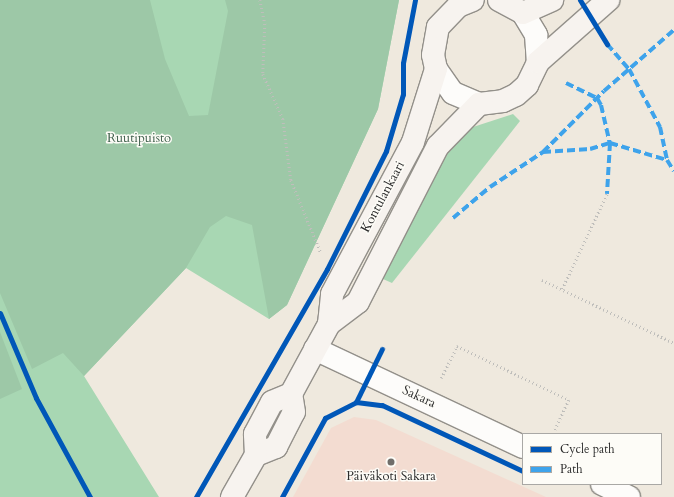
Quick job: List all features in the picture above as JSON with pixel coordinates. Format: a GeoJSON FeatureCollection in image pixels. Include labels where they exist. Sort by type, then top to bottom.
{"type":"FeatureCollection","features":[{"type":"Feature","properties":{"kind":"main road","name":"Kontulankaari"},"geometry":{"type":"LineString","coordinates":[[232,497],[256,455],[255,434],[272,402],[291,394],[329,324],[332,294],[413,142],[436,69],[434,41],[447,8],[473,0]]}},
{"type":"Feature","properties":{"kind":"main road"},"geometry":{"type":"LineString","coordinates":[[499,0],[523,13],[552,0]]}},
{"type":"Feature","properties":{"kind":"main road"},"geometry":{"type":"LineString","coordinates":[[479,104],[503,101],[516,95],[527,85],[538,62],[608,0]]}},
{"type":"Feature","properties":{"kind":"main road","name":"Kontulankaari"},"geometry":{"type":"LineString","coordinates":[[329,324],[358,302],[438,146],[479,104]]}},
{"type":"Feature","properties":{"kind":"street"},"geometry":{"type":"LineString","coordinates":[[523,13],[536,35],[538,62]]}},
{"type":"Feature","properties":{"kind":"street"},"geometry":{"type":"LineString","coordinates":[[436,69],[453,93],[479,104]]}},
{"type":"Feature","properties":{"kind":"street","name":"Sakara"},"geometry":{"type":"LineString","coordinates":[[315,349],[522,447]]}},
{"type":"Feature","properties":{"kind":"street"},"geometry":{"type":"LineString","coordinates":[[604,485],[630,497]]}},
{"type":"Feature","properties":{"kind":"path"},"geometry":{"type":"LineString","coordinates":[[260,0],[265,24],[263,74],[283,119],[291,180],[324,262]]}},
{"type":"Feature","properties":{"kind":"path"},"geometry":{"type":"LineString","coordinates":[[562,289],[607,194]]}},
{"type":"Feature","properties":{"kind":"path"},"geometry":{"type":"LineString","coordinates":[[542,280],[674,344]]}},
{"type":"Feature","properties":{"kind":"path"},"geometry":{"type":"LineString","coordinates":[[441,378],[456,346],[562,396],[569,400],[554,432]]}},
{"type":"Feature","properties":{"kind":"shaded area","name":"Päiväkoti Sakara"},"geometry":{"type":"Polygon","coordinates":[[[354,417],[376,420],[546,497],[293,497],[331,428],[354,417]]]}},
{"type":"Feature","properties":{"kind":"green space","name":"Ruutipuisto"},"geometry":{"type":"Polygon","coordinates":[[[0,0],[399,0],[378,109],[287,305],[269,319],[186,268],[84,376],[159,497],[0,497],[0,0]]]}},
{"type":"Feature","properties":{"kind":"green space","name":"Ruutipuisto"},"geometry":{"type":"Polygon","coordinates":[[[0,0],[150,0],[165,59],[189,116],[208,115],[228,11],[225,0],[399,0],[378,109],[287,305],[269,319],[252,225],[226,216],[210,227],[186,268],[84,376],[63,353],[32,369],[0,293],[0,0]]]}},
{"type":"Feature","properties":{"kind":"green space"},"geometry":{"type":"Polygon","coordinates":[[[513,114],[520,121],[392,283],[383,279],[439,159],[470,128],[513,114]]]}},
{"type":"Feature","properties":{"kind":"green space"},"geometry":{"type":"Polygon","coordinates":[[[0,332],[22,389],[0,399],[0,332]]]}},
{"type":"Feature","properties":{"kind":"marked path"},"geometry":{"type":"LineString","coordinates":[[453,218],[490,187],[543,152],[604,91],[674,30]]}},
{"type":"Feature","properties":{"kind":"marked path"},"geometry":{"type":"LineString","coordinates":[[607,44],[629,69],[660,127],[667,160]]}},
{"type":"Feature","properties":{"kind":"marked path"},"geometry":{"type":"LineString","coordinates":[[566,83],[597,98],[601,105],[610,143],[607,194]]}},
{"type":"Feature","properties":{"kind":"marked path"},"geometry":{"type":"LineString","coordinates":[[543,152],[590,149],[610,143],[667,160],[674,171]]}},
{"type":"Feature","properties":{"kind":"cycle path"},"geometry":{"type":"LineString","coordinates":[[196,497],[327,269],[386,151],[403,94],[403,63],[415,0]]}},
{"type":"Feature","properties":{"kind":"cycle path"},"geometry":{"type":"LineString","coordinates":[[580,0],[607,44]]}},
{"type":"Feature","properties":{"kind":"cycle path"},"geometry":{"type":"LineString","coordinates":[[0,313],[36,398],[90,497]]}},
{"type":"Feature","properties":{"kind":"cycle path"},"geometry":{"type":"LineString","coordinates":[[356,402],[382,349]]}},
{"type":"Feature","properties":{"kind":"cycle path"},"geometry":{"type":"LineString","coordinates":[[282,497],[325,418],[356,402],[382,405],[522,471]]}},
{"type":"Feature","properties":{"kind":"place","name":"Päiväkoti Sakara"},"geometry":{"type":"Point","coordinates":[391,462]}}]}
